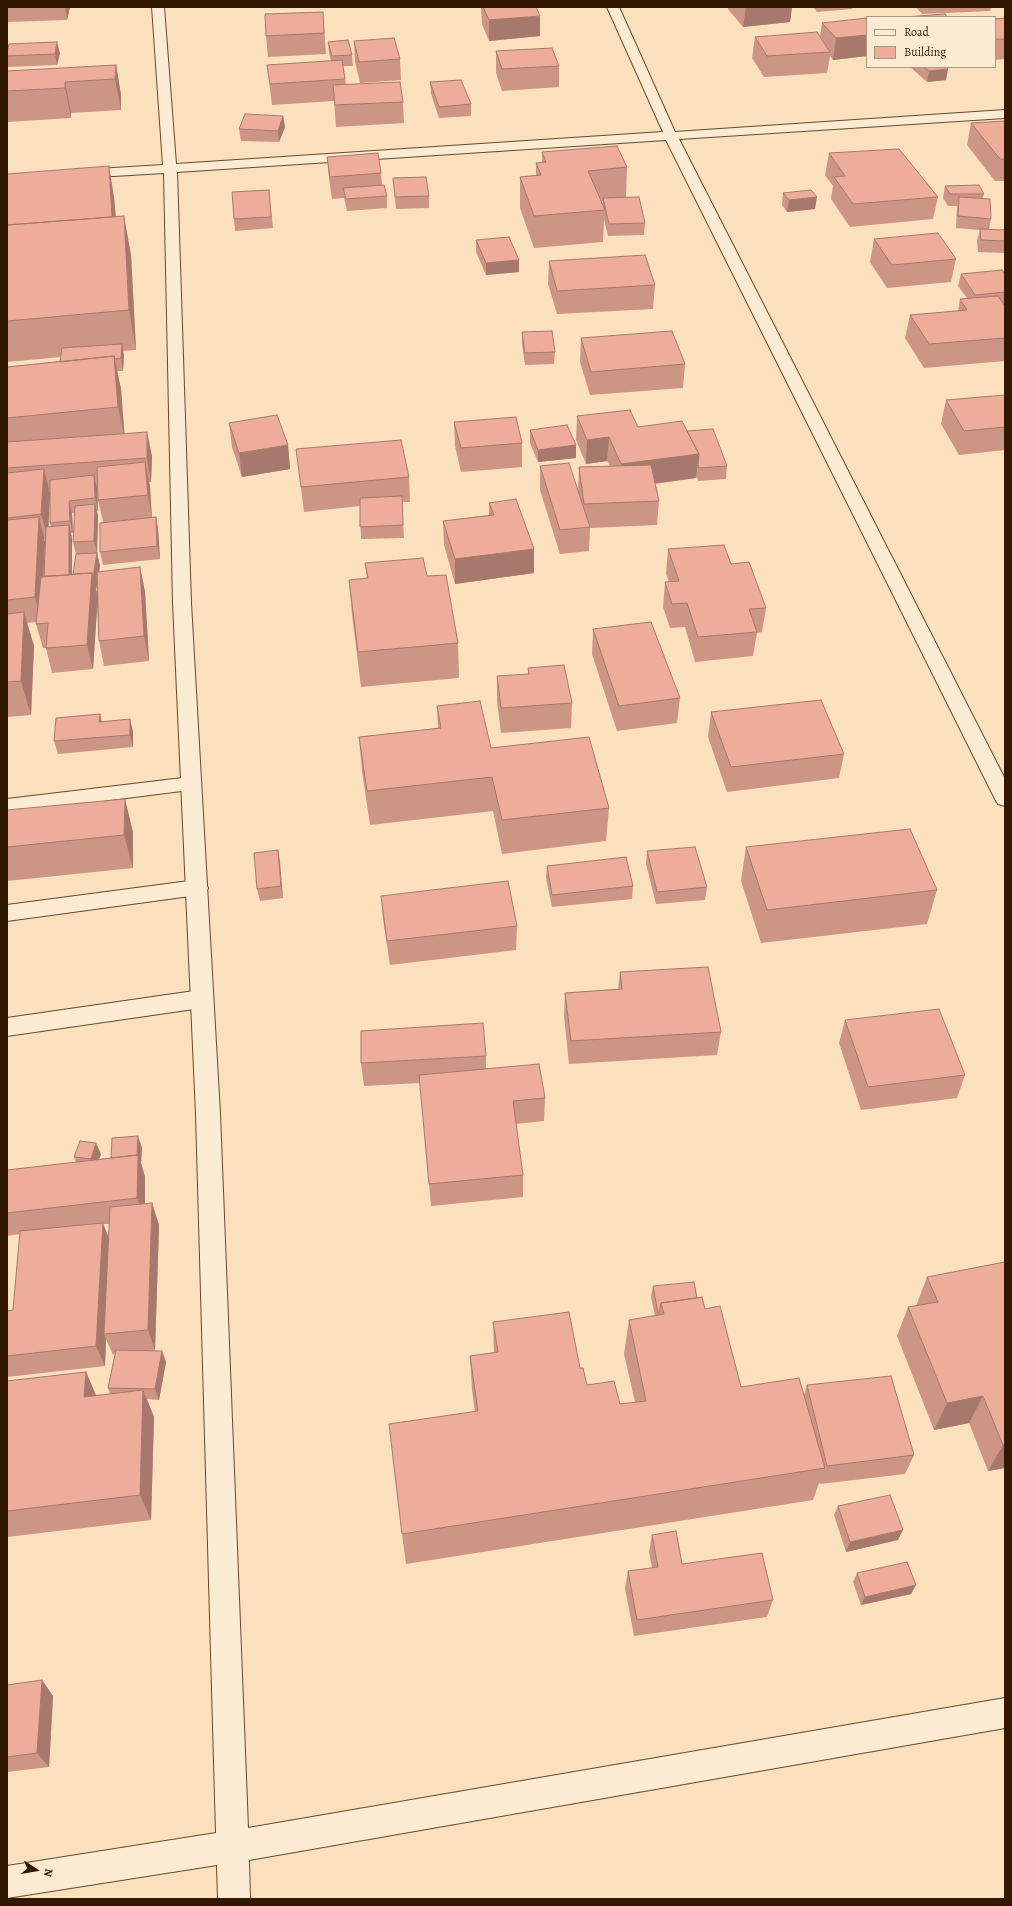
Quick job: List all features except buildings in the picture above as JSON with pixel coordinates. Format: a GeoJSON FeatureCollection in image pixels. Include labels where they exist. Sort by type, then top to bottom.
{"type":"FeatureCollection","features":[{"type":"Feature","properties":{"kind":"street"},"geometry":{"type":"LineString","coordinates":[[158,7],[170,168],[181,595],[197,888],[201,998],[209,1122],[234,1899]]}},
{"type":"Feature","properties":{"kind":"street"},"geometry":{"type":"LineString","coordinates":[[613,7],[671,136],[1005,799]]}},
{"type":"Feature","properties":{"kind":"street"},"geometry":{"type":"LineString","coordinates":[[69,175],[1005,114]]}},
{"type":"Feature","properties":{"kind":"street"},"geometry":{"type":"LineString","coordinates":[[7,806],[191,784]]}},
{"type":"Feature","properties":{"kind":"street"},"geometry":{"type":"LineString","coordinates":[[7,913],[197,888]]}},
{"type":"Feature","properties":{"kind":"street"},"geometry":{"type":"LineString","coordinates":[[7,1027],[201,998]]}},
{"type":"Feature","properties":{"kind":"street"},"geometry":{"type":"LineString","coordinates":[[7,1882],[232,1847],[1005,1713]]}}]}
